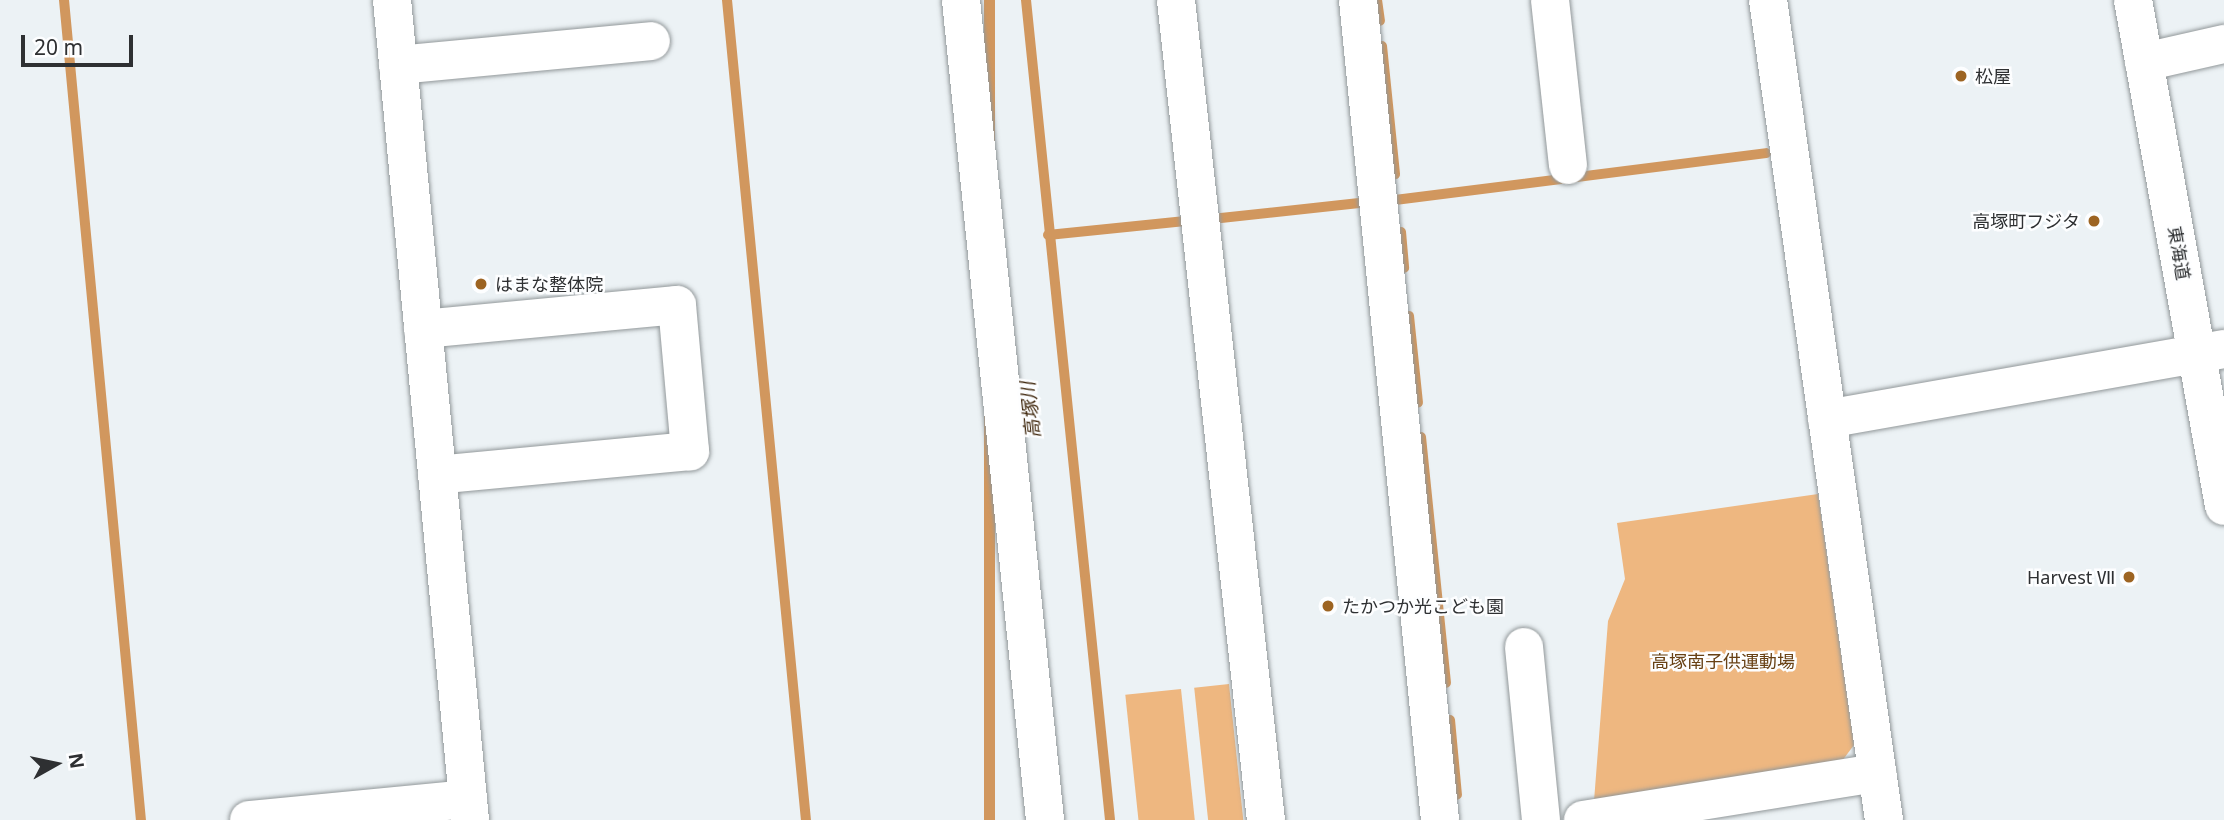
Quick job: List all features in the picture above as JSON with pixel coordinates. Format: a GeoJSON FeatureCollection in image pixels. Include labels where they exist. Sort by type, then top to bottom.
{"type":"FeatureCollection","features":[{"type":"Feature","properties":{"kind":"main road"},"geometry":{"type":"LineString","coordinates":[[249,820],[469,810],[391,0]]}},
{"type":"Feature","properties":{"kind":"main road"},"geometry":{"type":"LineString","coordinates":[[961,0],[1045,820]]}},
{"type":"Feature","properties":{"kind":"main road"},"geometry":{"type":"LineString","coordinates":[[1176,0],[1266,820]]}},
{"type":"Feature","properties":{"kind":"main road"},"geometry":{"type":"LineString","coordinates":[[1358,0],[1440,820]]}},
{"type":"Feature","properties":{"kind":"main road"},"geometry":{"type":"LineString","coordinates":[[1550,0],[1568,166]]}},
{"type":"Feature","properties":{"kind":"main road"},"geometry":{"type":"LineString","coordinates":[[1768,0],[1884,820]]}},
{"type":"Feature","properties":{"kind":"main road","name":"東海道"},"geometry":{"type":"LineString","coordinates":[[2133,0],[2144,62],[2211,352],[2224,506]]}},
{"type":"Feature","properties":{"kind":"main road"},"geometry":{"type":"LineString","coordinates":[[398,65],[651,41]]}},
{"type":"Feature","properties":{"kind":"main road"},"geometry":{"type":"LineString","coordinates":[[2144,62],[2224,44]]}},
{"type":"Feature","properties":{"kind":"main road"},"geometry":{"type":"LineString","coordinates":[[423,329],[677,305],[690,451],[437,475]]}},
{"type":"Feature","properties":{"kind":"main road"},"geometry":{"type":"LineString","coordinates":[[1828,419],[2211,352]]}},
{"type":"Feature","properties":{"kind":"main road"},"geometry":{"type":"LineString","coordinates":[[1524,647],[1541,820]]}},
{"type":"Feature","properties":{"kind":"main road"},"geometry":{"type":"LineString","coordinates":[[1583,820],[1877,772]]}},
{"type":"Feature","properties":{"kind":"green space","name":"高塚南子供運動場"},"geometry":{"type":"Polygon","coordinates":[[[1818,494],[1854,745],[1842,761],[1594,801],[1608,621],[1625,579],[1617,523],[1818,494]]]}},
{"type":"Feature","properties":{"kind":"green space"},"geometry":{"type":"Polygon","coordinates":[[[1229,684],[1243,820],[1208,820],[1194,688],[1229,684]]]}},
{"type":"Feature","properties":{"kind":"green space"},"geometry":{"type":"Polygon","coordinates":[[[1181,689],[1195,820],[1138,820],[1125,695],[1181,689]]]}},
{"type":"Feature","properties":{"kind":"water"},"geometry":{"type":"Polygon","coordinates":[[[984,0],[995,0],[995,820],[984,820],[984,0]]]}},
{"type":"Feature","properties":{"kind":"waterway"},"geometry":{"type":"LineString","coordinates":[[64,0],[141,820]]}},
{"type":"Feature","properties":{"kind":"waterway"},"geometry":{"type":"LineString","coordinates":[[727,0],[806,820]]}},
{"type":"Feature","properties":{"kind":"waterway"},"geometry":{"type":"LineString","coordinates":[[1026,0],[1110,820]]}},
{"type":"Feature","properties":{"kind":"waterway"},"geometry":{"type":"LineString","coordinates":[[1377,0],[1380,21]]}},
{"type":"Feature","properties":{"kind":"waterway"},"geometry":{"type":"LineString","coordinates":[[1382,46],[1395,174]]}},
{"type":"Feature","properties":{"kind":"waterway"},"geometry":{"type":"LineString","coordinates":[[1395,200],[1766,153]]}},
{"type":"Feature","properties":{"kind":"waterway"},"geometry":{"type":"LineString","coordinates":[[1221,218],[1359,203]]}},
{"type":"Feature","properties":{"kind":"waterway"},"geometry":{"type":"LineString","coordinates":[[1048,235],[1185,221]]}},
{"type":"Feature","properties":{"kind":"waterway"},"geometry":{"type":"LineString","coordinates":[[1401,232],[1404,268]]}},
{"type":"Feature","properties":{"kind":"waterway"},"geometry":{"type":"LineString","coordinates":[[1409,316],[1418,403]]}},
{"type":"Feature","properties":{"kind":"waterway"},"geometry":{"type":"LineString","coordinates":[[1421,437],[1446,683]]}},
{"type":"Feature","properties":{"kind":"waterway"},"geometry":{"type":"LineString","coordinates":[[1450,720],[1457,795]]}},
{"type":"Feature","properties":{"kind":"place","name":"松屋"},"geometry":{"type":"Point","coordinates":[1961,76]}},
{"type":"Feature","properties":{"kind":"place","name":"高塚町フジタ"},"geometry":{"type":"Point","coordinates":[2094,221]}},
{"type":"Feature","properties":{"kind":"place","name":"はまな整体院"},"geometry":{"type":"Point","coordinates":[481,284]}},
{"type":"Feature","properties":{"kind":"place","name":"Harvest Ⅶ"},"geometry":{"type":"Point","coordinates":[2129,577]}},
{"type":"Feature","properties":{"kind":"place","name":"たかつか光こども園"},"geometry":{"type":"Point","coordinates":[1328,606]}},
{"type":"Feature","properties":{"kind":"water label","name":"高塚川"},"geometry":{"type":"Point","coordinates":[1031,410]}}]}
